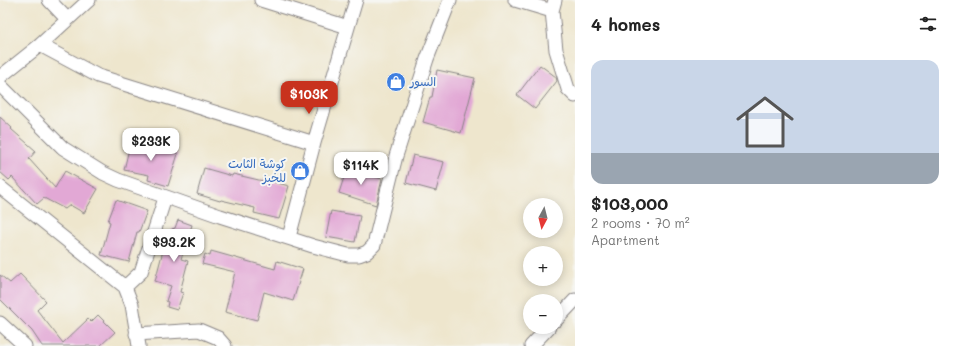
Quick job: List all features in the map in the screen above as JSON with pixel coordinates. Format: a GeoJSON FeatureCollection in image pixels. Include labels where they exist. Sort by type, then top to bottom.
{"type":"FeatureCollection","features":[{"type":"Feature","properties":{"kind":"street"},"geometry":{"type":"LineString","coordinates":[[49,0],[67,19]]}},
{"type":"Feature","properties":{"kind":"street"},"geometry":{"type":"LineString","coordinates":[[0,76],[40,45],[89,0]]}},
{"type":"Feature","properties":{"kind":"street"},"geometry":{"type":"LineString","coordinates":[[261,0],[348,27]]}},
{"type":"Feature","properties":{"kind":"street"},"geometry":{"type":"LineString","coordinates":[[289,237],[314,143],[356,0]]}},
{"type":"Feature","properties":{"kind":"street"},"geometry":{"type":"LineString","coordinates":[[0,85],[63,148],[103,173],[166,198],[289,237],[312,246],[348,255],[359,255],[368,252],[374,245],[396,156],[427,59],[450,0]]}},
{"type":"Feature","properties":{"kind":"street"},"geometry":{"type":"LineString","coordinates":[[515,0],[553,6],[556,50],[568,89],[575,96]]}},
{"type":"Feature","properties":{"kind":"street"},"geometry":{"type":"LineString","coordinates":[[40,45],[98,76],[314,143]]}},
{"type":"Feature","properties":{"kind":"street"},"geometry":{"type":"LineString","coordinates":[[0,187],[125,287],[132,305],[138,340],[199,330],[218,338],[225,346]]}},
{"type":"Feature","properties":{"kind":"street"},"geometry":{"type":"LineString","coordinates":[[125,287],[141,272],[166,198]]}},
{"type":"Feature","properties":{"kind":"street"},"geometry":{"type":"LineString","coordinates":[[563,313],[575,300]]}},
{"type":"Feature","properties":{"kind":"street"},"geometry":{"type":"LineString","coordinates":[[0,323],[25,346]]}},
{"type":"Feature","properties":{"kind":"street"},"geometry":{"type":"LineString","coordinates":[[531,346],[542,334]]}},
{"type":"Feature","properties":{"kind":"building"},"geometry":{"type":"Polygon","coordinates":[[[540,65],[556,77],[557,81],[535,109],[517,95],[540,65]]]}},
{"type":"Feature","properties":{"kind":"building"},"geometry":{"type":"Polygon","coordinates":[[[437,70],[475,78],[461,133],[423,122],[430,97],[432,97],[437,70]]]}},
{"type":"Feature","properties":{"kind":"building"},"geometry":{"type":"Polygon","coordinates":[[[0,117],[36,151],[29,159],[55,188],[65,171],[98,189],[84,213],[70,205],[65,209],[44,198],[37,204],[12,177],[9,180],[0,172],[0,117]]]}},
{"type":"Feature","properties":{"kind":"building"},"geometry":{"type":"Polygon","coordinates":[[[131,140],[153,145],[178,154],[168,186],[148,180],[149,175],[124,170],[131,140]]]}},
{"type":"Feature","properties":{"kind":"building"},"geometry":{"type":"Polygon","coordinates":[[[413,155],[444,162],[436,191],[406,183],[413,155]]]}},
{"type":"Feature","properties":{"kind":"building"},"geometry":{"type":"Polygon","coordinates":[[[204,168],[232,176],[233,174],[263,181],[263,179],[289,186],[279,219],[254,213],[255,208],[220,201],[197,194],[204,168]]]}},
{"type":"Feature","properties":{"kind":"building"},"geometry":{"type":"Polygon","coordinates":[[[347,168],[382,179],[376,205],[339,193],[347,168]]]}},
{"type":"Feature","properties":{"kind":"building"},"geometry":{"type":"Polygon","coordinates":[[[116,200],[147,211],[139,232],[137,232],[129,262],[101,255],[110,222],[108,221],[116,200]]]}},
{"type":"Feature","properties":{"kind":"building"},"geometry":{"type":"Polygon","coordinates":[[[331,211],[360,216],[355,242],[326,237],[331,211]]]}},
{"type":"Feature","properties":{"kind":"building"},"geometry":{"type":"Polygon","coordinates":[[[178,220],[192,225],[181,259],[188,261],[180,292],[183,293],[177,310],[167,307],[168,302],[166,301],[171,286],[155,281],[165,243],[167,244],[172,229],[175,228],[178,220]]]}},
{"type":"Feature","properties":{"kind":"building"},"geometry":{"type":"Polygon","coordinates":[[[211,251],[275,269],[277,261],[303,269],[293,301],[264,292],[257,320],[225,312],[235,272],[202,264],[205,254],[210,256],[211,251]]]}},
{"type":"Feature","properties":{"kind":"building"},"geometry":{"type":"Polygon","coordinates":[[[20,274],[46,301],[37,310],[63,343],[88,319],[91,322],[98,315],[115,332],[100,346],[42,346],[32,331],[0,299],[0,275],[10,283],[20,274]]]}},
{"type":"Feature","properties":{"kind":"place","name":"السور"},"geometry":{"type":"Point","coordinates":[396,82]}},
{"type":"Feature","properties":{"kind":"place","name":"كوشة الثابت للخبز"},"geometry":{"type":"Point","coordinates":[300,171]}}]}
